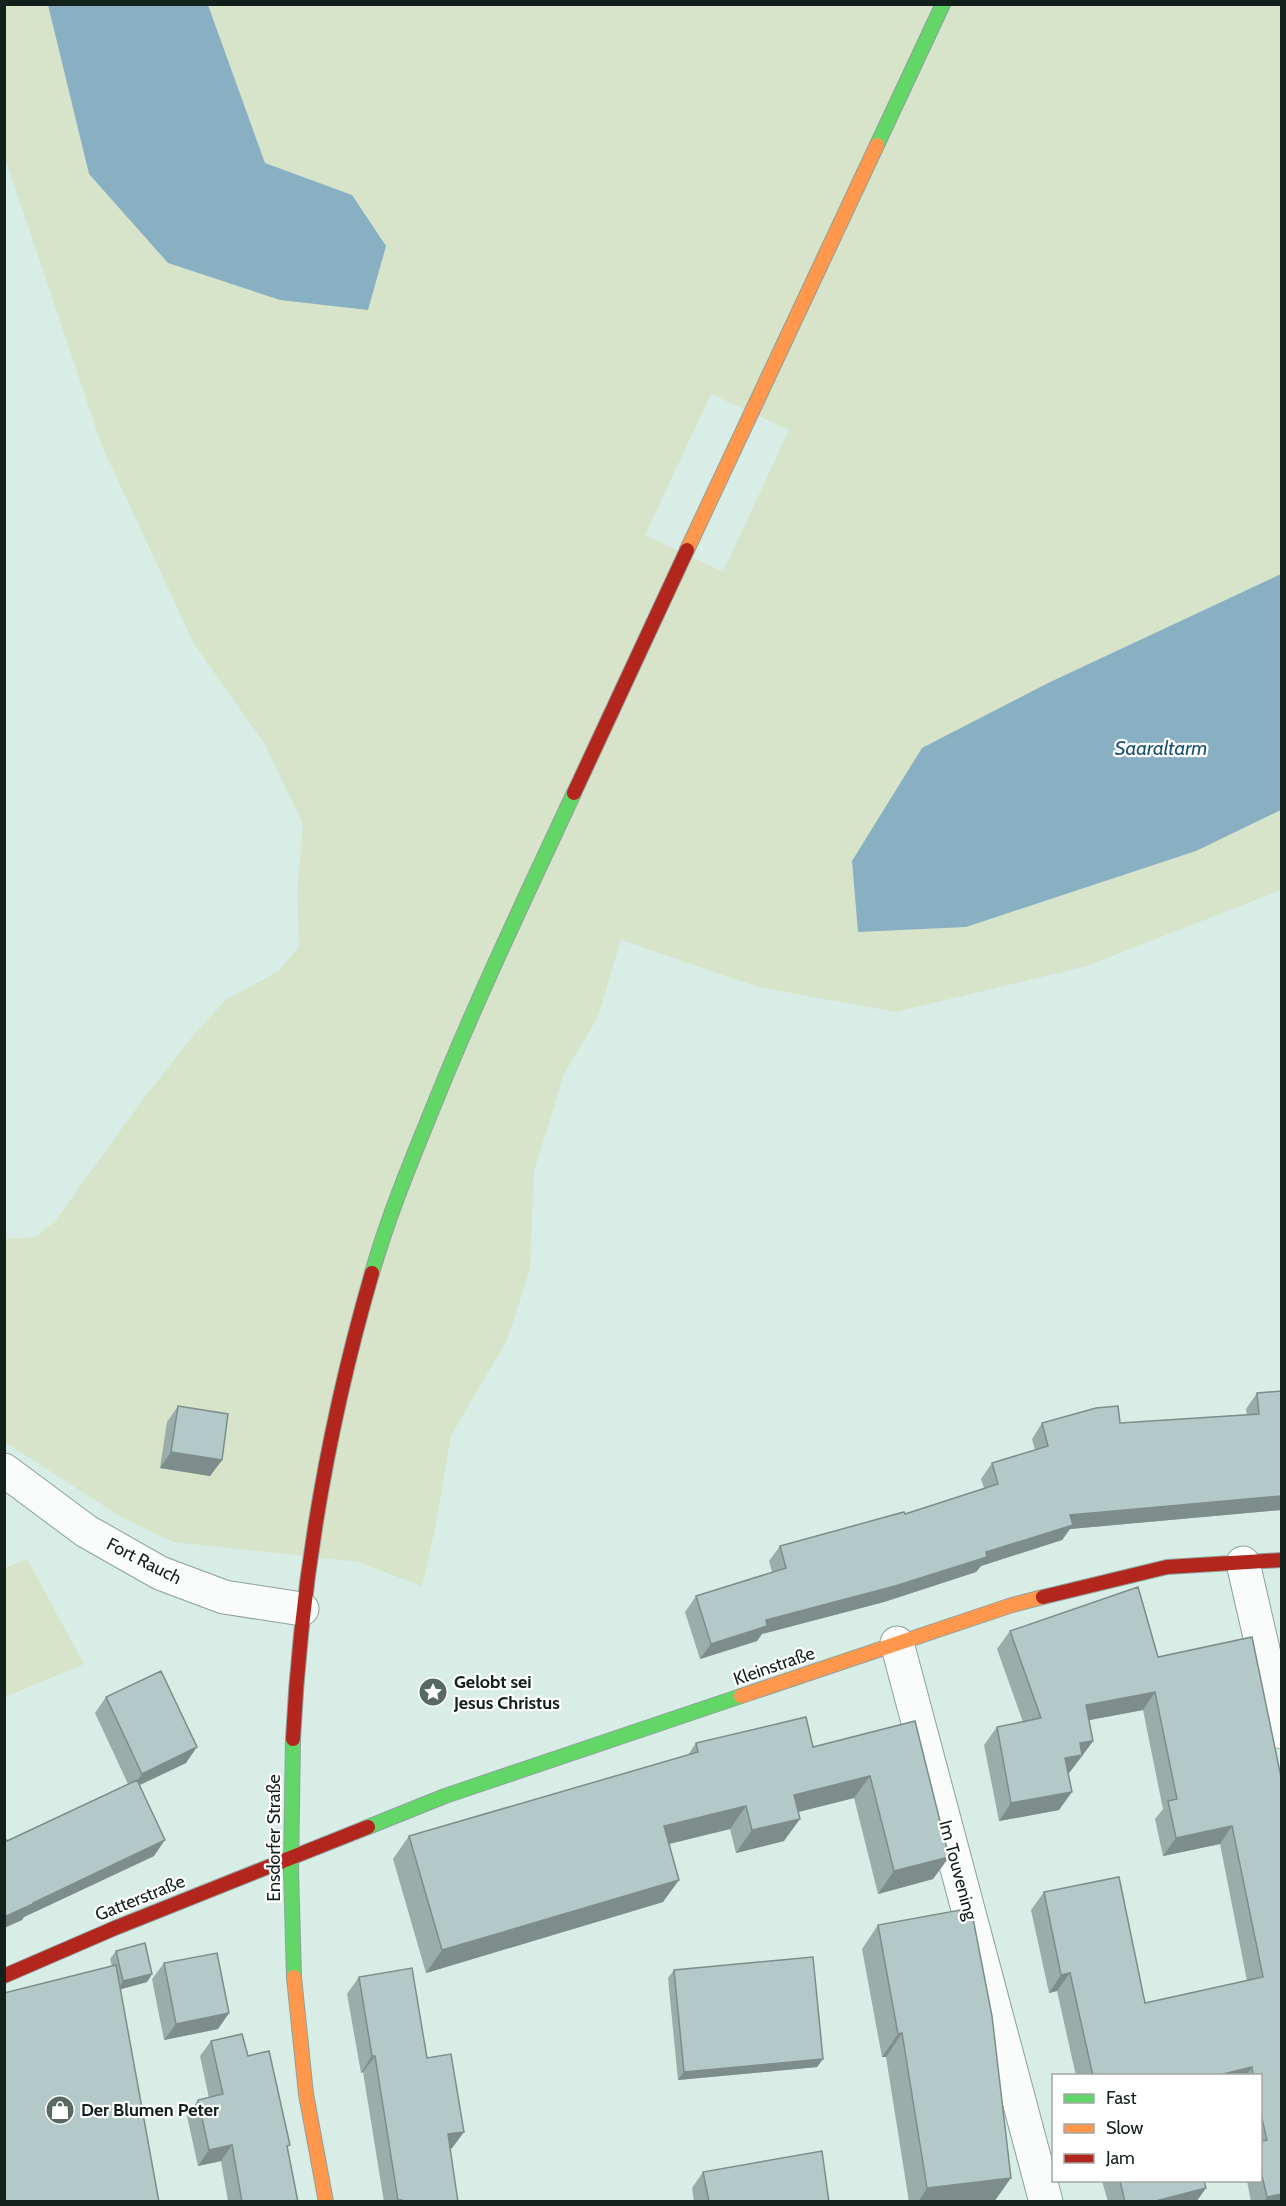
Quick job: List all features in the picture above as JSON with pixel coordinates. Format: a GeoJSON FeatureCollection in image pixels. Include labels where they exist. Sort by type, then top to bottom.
{"type":"FeatureCollection","features":[{"type":"Feature","properties":{"kind":"main road","name":"Ensdorfer Straße"},"geometry":{"type":"LineString","coordinates":[[326,2202],[311,2128],[298,2028],[293,1953],[291,1856],[292,1732],[302,1610],[322,1473],[355,1324],[401,1186],[465,1030],[943,4]]}},
{"type":"Feature","properties":{"kind":"main road","name":"Kleinstraße"},"geometry":{"type":"LineString","coordinates":[[291,1856],[445,1796],[1012,1605],[1089,1584],[1167,1567],[1281,1560]]}},
{"type":"Feature","properties":{"kind":"main road","name":"Gatterstraße"},"geometry":{"type":"LineString","coordinates":[[4,1976],[291,1856]]}},
{"type":"Feature","properties":{"kind":"street","name":"Fort Rauch"},"geometry":{"type":"LineString","coordinates":[[4,1470],[86,1531],[160,1574],[224,1597],[302,1610]]}},
{"type":"Feature","properties":{"kind":"street"},"geometry":{"type":"LineString","coordinates":[[1243,1563],[1281,1732]]}},
{"type":"Feature","properties":{"kind":"street","name":"Im Touvening"},"geometry":{"type":"LineString","coordinates":[[897,1643],[1046,2202]]}},
{"type":"Feature","properties":{"kind":"green space"},"geometry":{"type":"Polygon","coordinates":[[[4,5],[48,5],[89,174],[352,195],[265,163],[208,5],[1281,5],[1281,574],[1048,683],[966,927],[1196,851],[1281,810],[1281,890],[1084,967],[896,1012],[758,987],[621,940],[598,1017],[564,1074],[534,1171],[530,1269],[508,1338],[451,1436],[435,1529],[422,1586],[358,1562],[173,1542],[121,1517],[5,1442],[5,1239],[36,1237],[55,1221],[141,1102],[196,1032],[227,999],[279,971],[299,946],[297,896],[303,824],[264,743],[194,644],[102,446],[5,158],[4,5]],[[711,394],[645,535],[723,572],[789,430],[711,394]]]}},
{"type":"Feature","properties":{"kind":"green space"},"geometry":{"type":"Polygon","coordinates":[[[27,1559],[84,1664],[5,1697],[5,1568],[27,1559]]]}},
{"type":"Feature","properties":{"kind":"water"},"geometry":{"type":"Polygon","coordinates":[[[48,5],[208,5],[265,163],[352,195],[386,246],[368,310],[280,300],[168,263],[89,174],[48,5]]]}},
{"type":"Feature","properties":{"kind":"water","name":"Saaraltarm"},"geometry":{"type":"Polygon","coordinates":[[[1281,574],[1281,810],[1196,851],[966,927],[858,932],[852,861],[922,748],[1048,683],[1281,574]]]}},
{"type":"Feature","properties":{"kind":"building"},"geometry":{"type":"Polygon","coordinates":[[[1281,1391],[1281,1496],[1070,1515],[1073,1525],[986,1552],[987,1557],[895,1586],[766,1620],[767,1626],[711,1644],[696,1596],[786,1568],[780,1546],[904,1512],[905,1514],[998,1484],[992,1463],[1048,1446],[1042,1423],[1096,1408],[1118,1406],[1120,1423],[1259,1414],[1257,1393],[1281,1391]]]}},
{"type":"Feature","properties":{"kind":"building"},"geometry":{"type":"Polygon","coordinates":[[[178,1406],[228,1414],[222,1460],[171,1452],[178,1406]]]}},
{"type":"Feature","properties":{"kind":"building"},"geometry":{"type":"Polygon","coordinates":[[[1138,1587],[1158,1657],[1252,1637],[1281,1777],[1281,2194],[1267,2197],[1262,2176],[1262,2141],[1267,2140],[1262,2119],[1262,2074],[1253,2074],[1252,2067],[1223,2074],[1093,2074],[1070,1973],[1061,1975],[1044,1892],[1119,1877],[1145,2003],[1263,1977],[1232,1826],[1176,1838],[1168,1801],[1177,1799],[1155,1692],[1086,1705],[1093,1741],[1080,1743],[1082,1755],[1065,1758],[1072,1792],[1011,1803],[997,1727],[1041,1718],[1010,1631],[1138,1587]]]}},
{"type":"Feature","properties":{"kind":"building"},"geometry":{"type":"Polygon","coordinates":[[[161,1671],[197,1747],[142,1774],[106,1697],[161,1671]]]}},
{"type":"Feature","properties":{"kind":"building"},"geometry":{"type":"Polygon","coordinates":[[[806,1717],[813,1747],[915,1721],[949,1857],[894,1871],[870,1776],[794,1795],[800,1819],[752,1830],[746,1806],[664,1826],[679,1880],[442,1950],[409,1836],[698,1752],[696,1743],[806,1717]]]}},
{"type":"Feature","properties":{"kind":"building"},"geometry":{"type":"Polygon","coordinates":[[[137,1780],[165,1840],[4,1917],[4,1837],[7,1841],[137,1780]]]}},
{"type":"Feature","properties":{"kind":"building"},"geometry":{"type":"Polygon","coordinates":[[[971,1908],[992,2016],[1011,2178],[927,2188],[902,2033],[898,2034],[878,1925],[971,1908]]]}},
{"type":"Feature","properties":{"kind":"building"},"geometry":{"type":"Polygon","coordinates":[[[145,1943],[152,1974],[123,1981],[116,1951],[145,1943]]]}},
{"type":"Feature","properties":{"kind":"building"},"geometry":{"type":"Polygon","coordinates":[[[217,1953],[229,2013],[176,2024],[164,1963],[217,1953]]]}},
{"type":"Feature","properties":{"kind":"building"},"geometry":{"type":"Polygon","coordinates":[[[813,1957],[823,2059],[684,2072],[674,1970],[813,1957]]]}},
{"type":"Feature","properties":{"kind":"building","name":"Der Blumen Peter"},"geometry":{"type":"Polygon","coordinates":[[[116,1965],[159,2202],[4,2202],[4,1993],[116,1965]]]}},
{"type":"Feature","properties":{"kind":"building"},"geometry":{"type":"Polygon","coordinates":[[[412,1968],[427,2058],[451,2054],[464,2132],[448,2134],[458,2202],[403,2202],[398,2200],[375,2056],[372,2056],[359,1977],[412,1968]]]}},
{"type":"Feature","properties":{"kind":"building"},"geometry":{"type":"Polygon","coordinates":[[[242,2034],[248,2056],[269,2051],[290,2145],[287,2146],[298,2202],[242,2202],[232,2145],[209,2150],[198,2100],[223,2094],[211,2041],[242,2034]]]}},
{"type":"Feature","properties":{"kind":"building"},"geometry":{"type":"Polygon","coordinates":[[[822,2151],[829,2202],[709,2202],[703,2172],[822,2151]]]}},
{"type":"Feature","properties":{"kind":"building"},"geometry":{"type":"Polygon","coordinates":[[[1120,2182],[1204,2182],[1206,2188],[1152,2202],[1125,2202],[1120,2182]]]}},
{"type":"Feature","properties":{"kind":"traffic: fast"},"geometry":{"type":"LineString","coordinates":[[877,145],[943,4]]}},
{"type":"Feature","properties":{"kind":"traffic: fast"},"geometry":{"type":"LineString","coordinates":[[372,1273],[400,1191],[448,1070],[574,793]]}},
{"type":"Feature","properties":{"kind":"traffic: fast"},"geometry":{"type":"LineString","coordinates":[[368,1827],[445,1796],[741,1696]]}},
{"type":"Feature","properties":{"kind":"traffic: fast"},"geometry":{"type":"LineString","coordinates":[[293,1739],[291,1870],[294,1977]]}},
{"type":"Feature","properties":{"kind":"traffic: slow"},"geometry":{"type":"LineString","coordinates":[[687,550],[877,145]]}},
{"type":"Feature","properties":{"kind":"traffic: slow"},"geometry":{"type":"LineString","coordinates":[[741,1696],[1012,1605],[1043,1597]]}},
{"type":"Feature","properties":{"kind":"traffic: slow"},"geometry":{"type":"LineString","coordinates":[[294,1977],[306,2094],[326,2202]]}},
{"type":"Feature","properties":{"kind":"traffic: jam"},"geometry":{"type":"LineString","coordinates":[[574,793],[687,550]]}},
{"type":"Feature","properties":{"kind":"traffic: jam"},"geometry":{"type":"LineString","coordinates":[[293,1739],[303,1620],[319,1503],[342,1388],[372,1273]]}},
{"type":"Feature","properties":{"kind":"traffic: jam"},"geometry":{"type":"LineString","coordinates":[[1043,1597],[1167,1567],[1282,1560]]}},
{"type":"Feature","properties":{"kind":"traffic: jam"},"geometry":{"type":"LineString","coordinates":[[4,1976],[115,1928],[368,1827]]}},
{"type":"Feature","properties":{"kind":"place","name":"Gelobt sei Jesus Christus"},"geometry":{"type":"Point","coordinates":[433,1692]}},
{"type":"Feature","properties":{"kind":"place","name":"Der Blumen Peter"},"geometry":{"type":"Point","coordinates":[60,2110]}}]}
